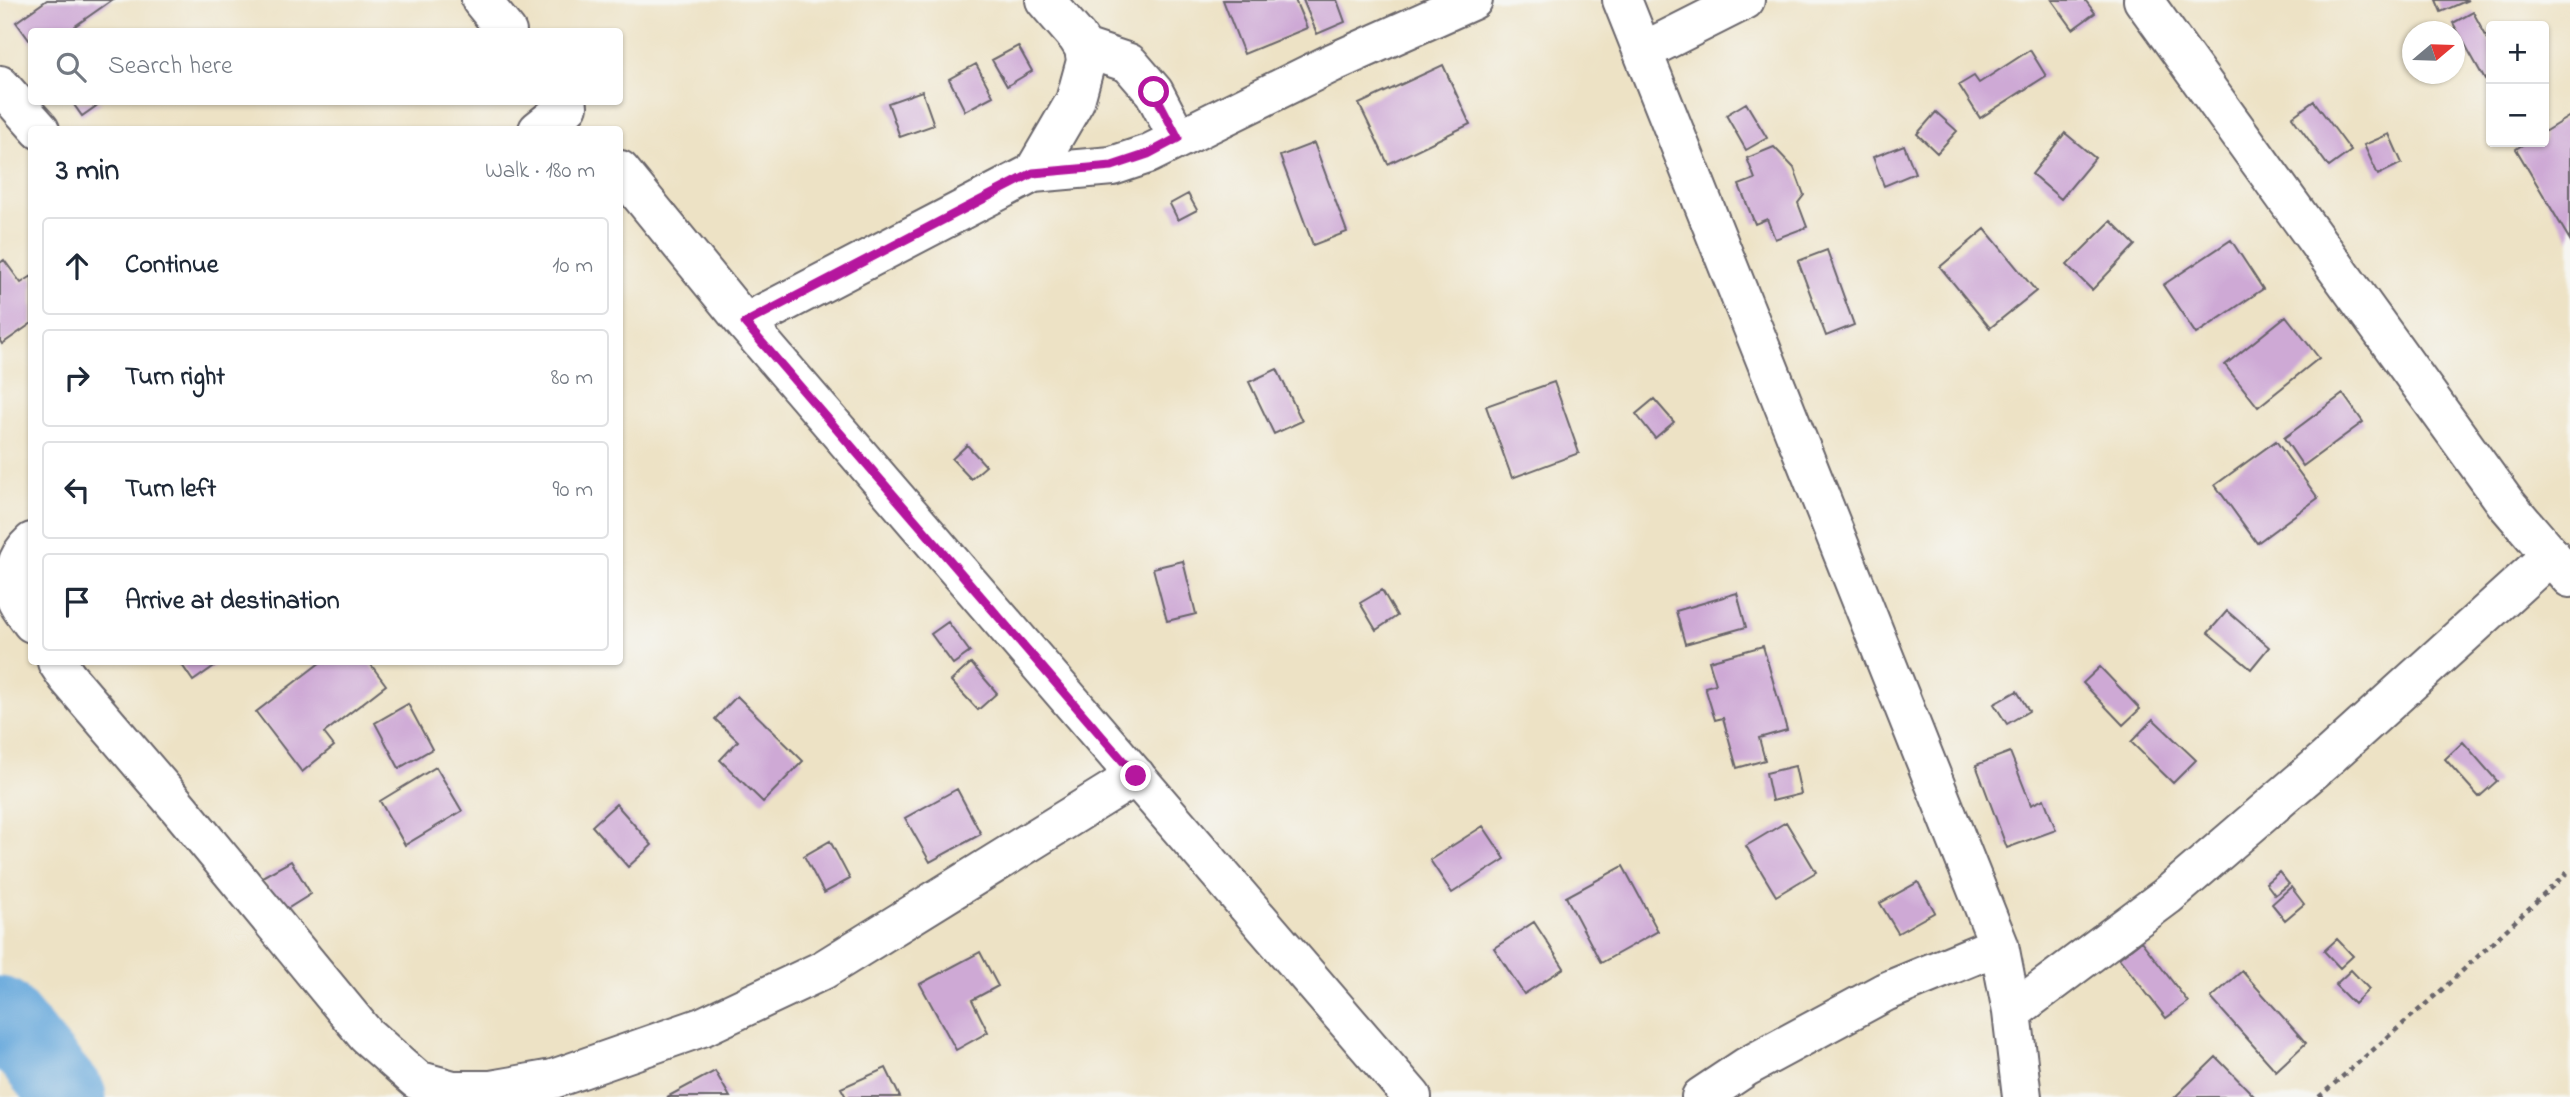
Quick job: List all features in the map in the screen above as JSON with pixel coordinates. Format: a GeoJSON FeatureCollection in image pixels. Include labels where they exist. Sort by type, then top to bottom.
{"type":"FeatureCollection","features":[{"type":"Feature","properties":{"kind":"street"},"geometry":{"type":"LineString","coordinates":[[481,0],[504,28]]}},
{"type":"Feature","properties":{"kind":"street"},"geometry":{"type":"LineString","coordinates":[[1033,173],[1074,101],[1087,61],[1084,48],[1077,37],[1045,0]]}},
{"type":"Feature","properties":{"kind":"street"},"geometry":{"type":"LineString","coordinates":[[745,323],[1033,173],[1112,166],[1148,154],[1332,64],[1473,0]]}},
{"type":"Feature","properties":{"kind":"street"},"geometry":{"type":"LineString","coordinates":[[1622,0],[1998,945],[2012,1012],[2022,1097]]}},
{"type":"Feature","properties":{"kind":"street"},"geometry":{"type":"LineString","coordinates":[[1644,51],[1745,0]]}},
{"type":"Feature","properties":{"kind":"street"},"geometry":{"type":"LineString","coordinates":[[2012,1012],[2167,896],[2324,761],[2560,567],[2505,502],[2143,0]]}},
{"type":"Feature","properties":{"kind":"street"},"geometry":{"type":"LineString","coordinates":[[1084,48],[1129,63],[1154,92],[1178,138]]}},
{"type":"Feature","properties":{"kind":"street"},"geometry":{"type":"LineString","coordinates":[[0,85],[36,126]]}},
{"type":"Feature","properties":{"kind":"street"},"geometry":{"type":"LineString","coordinates":[[546,126],[573,112]]}},
{"type":"Feature","properties":{"kind":"street"},"geometry":{"type":"LineString","coordinates":[[623,174],[745,323],[1412,1097]]}},
{"type":"Feature","properties":{"kind":"street"},"geometry":{"type":"LineString","coordinates":[[28,545],[13,574],[17,600],[28,617]]}},
{"type":"Feature","properties":{"kind":"street"},"geometry":{"type":"LineString","coordinates":[[59,665],[366,1035],[417,1080],[453,1090],[491,1090],[553,1079],[702,1027],[823,970],[1136,776]]}},
{"type":"Feature","properties":{"kind":"street"},"geometry":{"type":"LineString","coordinates":[[1701,1097],[1746,1068],[1885,992],[1998,945]]}},
{"type":"Feature","properties":{"kind":"path"},"geometry":{"type":"LineString","coordinates":[[2319,1097],[2444,988],[2570,870]]}},
{"type":"Feature","properties":{"kind":"building"},"geometry":{"type":"Polygon","coordinates":[[[47,0],[112,0],[75,26],[76,28],[28,28],[28,38],[16,22],[47,0]]]}},
{"type":"Feature","properties":{"kind":"building"},"geometry":{"type":"Polygon","coordinates":[[[1223,0],[1295,0],[1307,28],[1244,54],[1223,0]]]}},
{"type":"Feature","properties":{"kind":"building"},"geometry":{"type":"Polygon","coordinates":[[[1303,0],[1337,0],[1345,22],[1317,34],[1303,0]]]}},
{"type":"Feature","properties":{"kind":"building"},"geometry":{"type":"Polygon","coordinates":[[[2052,0],[2085,0],[2095,13],[2073,29],[2052,0]]]}},
{"type":"Feature","properties":{"kind":"building"},"geometry":{"type":"Polygon","coordinates":[[[2436,0],[2468,0],[2441,12],[2436,0]]]}},
{"type":"Feature","properties":{"kind":"building"},"geometry":{"type":"Polygon","coordinates":[[[2473,12],[2486,36],[2485,80],[2465,44],[2465,21],[2457,21],[2473,12]]]}},
{"type":"Feature","properties":{"kind":"building"},"geometry":{"type":"Polygon","coordinates":[[[1018,46],[1032,71],[1007,86],[992,60],[1018,46]]]}},
{"type":"Feature","properties":{"kind":"building"},"geometry":{"type":"Polygon","coordinates":[[[2030,50],[2046,76],[1980,118],[1959,85],[1974,76],[1979,83],[2030,50]]]}},
{"type":"Feature","properties":{"kind":"building"},"geometry":{"type":"Polygon","coordinates":[[[976,64],[993,96],[965,111],[949,79],[976,64]]]}},
{"type":"Feature","properties":{"kind":"building"},"geometry":{"type":"Polygon","coordinates":[[[1443,65],[1470,124],[1388,164],[1359,104],[1443,65]]]}},
{"type":"Feature","properties":{"kind":"building"},"geometry":{"type":"Polygon","coordinates":[[[922,91],[934,125],[900,137],[888,103],[922,91]]]}},
{"type":"Feature","properties":{"kind":"building"},"geometry":{"type":"Polygon","coordinates":[[[2314,101],[2351,151],[2329,167],[2292,117],[2314,101]]]}},
{"type":"Feature","properties":{"kind":"building"},"geometry":{"type":"Polygon","coordinates":[[[1746,103],[1767,138],[1746,150],[1726,115],[1746,103]]]}},
{"type":"Feature","properties":{"kind":"building"},"geometry":{"type":"Polygon","coordinates":[[[74,105],[98,105],[82,116],[74,105]]]}},
{"type":"Feature","properties":{"kind":"building"},"geometry":{"type":"Polygon","coordinates":[[[1936,112],[1957,131],[1937,153],[1917,134],[1936,112]]]}},
{"type":"Feature","properties":{"kind":"building"},"geometry":{"type":"Polygon","coordinates":[[[2570,116],[2570,240],[2516,149],[2549,147],[2549,129],[2570,116]]]}},
{"type":"Feature","properties":{"kind":"building"},"geometry":{"type":"Polygon","coordinates":[[[2065,133],[2095,158],[2061,199],[2032,174],[2065,133]]]}},
{"type":"Feature","properties":{"kind":"building"},"geometry":{"type":"Polygon","coordinates":[[[2389,134],[2402,163],[2378,175],[2364,145],[2389,134]]]}},
{"type":"Feature","properties":{"kind":"building"},"geometry":{"type":"Polygon","coordinates":[[[1314,143],[1347,232],[1313,245],[1280,156],[1314,143]]]}},
{"type":"Feature","properties":{"kind":"building"},"geometry":{"type":"Polygon","coordinates":[[[1904,145],[1915,173],[1884,186],[1873,157],[1904,145]]]}},
{"type":"Feature","properties":{"kind":"building"},"geometry":{"type":"Polygon","coordinates":[[[1774,147],[1794,168],[1804,195],[1798,203],[1807,227],[1775,239],[1767,219],[1755,224],[1739,185],[1755,179],[1747,158],[1774,147]]]}},
{"type":"Feature","properties":{"kind":"building"},"geometry":{"type":"Polygon","coordinates":[[[1188,194],[1197,210],[1178,220],[1170,204],[1188,194]]]}},
{"type":"Feature","properties":{"kind":"building"},"geometry":{"type":"Polygon","coordinates":[[[2111,221],[2135,245],[2092,290],[2067,265],[2111,221]]]}},
{"type":"Feature","properties":{"kind":"building"},"geometry":{"type":"Polygon","coordinates":[[[1985,229],[2036,291],[1990,328],[1940,267],[1985,229]]]}},
{"type":"Feature","properties":{"kind":"building"},"geometry":{"type":"Polygon","coordinates":[[[2231,240],[2263,289],[2196,334],[2163,285],[2231,240]]]}},
{"type":"Feature","properties":{"kind":"building"},"geometry":{"type":"Polygon","coordinates":[[[1827,250],[1854,325],[1826,336],[1798,261],[1827,250]]]}},
{"type":"Feature","properties":{"kind":"building"},"geometry":{"type":"Polygon","coordinates":[[[4,260],[21,283],[28,279],[28,326],[2,344],[0,341],[0,263],[4,260]]]}},
{"type":"Feature","properties":{"kind":"building"},"geometry":{"type":"Polygon","coordinates":[[[2286,316],[2319,358],[2258,407],[2225,365],[2286,316]]]}},
{"type":"Feature","properties":{"kind":"building"},"geometry":{"type":"Polygon","coordinates":[[[1277,369],[1302,421],[1274,434],[1249,382],[1277,369]]]}},
{"type":"Feature","properties":{"kind":"building"},"geometry":{"type":"Polygon","coordinates":[[[1554,382],[1579,453],[1512,478],[1486,406],[1554,382]]]}},
{"type":"Feature","properties":{"kind":"building"},"geometry":{"type":"Polygon","coordinates":[[[2343,394],[2363,422],[2303,466],[2284,438],[2343,394]]]}},
{"type":"Feature","properties":{"kind":"building"},"geometry":{"type":"Polygon","coordinates":[[[1654,399],[1674,422],[1655,438],[1636,414],[1654,399]]]}},
{"type":"Feature","properties":{"kind":"building"},"geometry":{"type":"Polygon","coordinates":[[[2276,441],[2318,498],[2257,543],[2215,485],[2276,441]]]}},
{"type":"Feature","properties":{"kind":"building"},"geometry":{"type":"Polygon","coordinates":[[[967,445],[986,466],[971,479],[952,459],[967,445]]]}},
{"type":"Feature","properties":{"kind":"building"},"geometry":{"type":"Polygon","coordinates":[[[1183,561],[1196,614],[1167,621],[1153,568],[1183,561]]]}},
{"type":"Feature","properties":{"kind":"building"},"geometry":{"type":"Polygon","coordinates":[[[1382,590],[1397,616],[1376,630],[1360,603],[1382,590]]]}},
{"type":"Feature","properties":{"kind":"building"},"geometry":{"type":"Polygon","coordinates":[[[1737,593],[1746,627],[1685,644],[1676,611],[1737,593]]]}},
{"type":"Feature","properties":{"kind":"building"},"geometry":{"type":"Polygon","coordinates":[[[2227,611],[2269,647],[2251,669],[2208,633],[2227,611]]]}},
{"type":"Feature","properties":{"kind":"building"},"geometry":{"type":"Polygon","coordinates":[[[948,622],[970,652],[953,664],[931,634],[948,622]]]}},
{"type":"Feature","properties":{"kind":"building"},"geometry":{"type":"Polygon","coordinates":[[[1763,646],[1787,730],[1759,738],[1765,760],[1737,768],[1723,718],[1715,720],[1705,687],[1716,684],[1709,661],[1763,646]]]}},
{"type":"Feature","properties":{"kind":"building"},"geometry":{"type":"Polygon","coordinates":[[[971,663],[997,693],[978,710],[951,681],[971,663]]]}},
{"type":"Feature","properties":{"kind":"building"},"geometry":{"type":"Polygon","coordinates":[[[182,665],[216,665],[193,681],[182,665]]]}},
{"type":"Feature","properties":{"kind":"building"},"geometry":{"type":"Polygon","coordinates":[[[317,665],[371,665],[386,685],[324,733],[334,746],[302,772],[256,712],[317,665]]]}},
{"type":"Feature","properties":{"kind":"building"},"geometry":{"type":"Polygon","coordinates":[[[2100,667],[2140,709],[2123,725],[2083,683],[2100,667]]]}},
{"type":"Feature","properties":{"kind":"building"},"geometry":{"type":"Polygon","coordinates":[[[2017,691],[2029,711],[2007,724],[1994,704],[2017,691]]]}},
{"type":"Feature","properties":{"kind":"building"},"geometry":{"type":"Polygon","coordinates":[[[737,696],[803,761],[763,802],[720,760],[738,741],[715,719],[737,696]]]}},
{"type":"Feature","properties":{"kind":"building"},"geometry":{"type":"Polygon","coordinates":[[[408,704],[432,749],[399,768],[375,723],[408,704]]]}},
{"type":"Feature","properties":{"kind":"building"},"geometry":{"type":"Polygon","coordinates":[[[2153,719],[2196,760],[2173,783],[2131,742],[2153,719]]]}},
{"type":"Feature","properties":{"kind":"building"},"geometry":{"type":"Polygon","coordinates":[[[2463,742],[2497,781],[2479,797],[2445,759],[2463,742]]]}},
{"type":"Feature","properties":{"kind":"building"},"geometry":{"type":"Polygon","coordinates":[[[2010,752],[2031,805],[2044,799],[2056,830],[2007,848],[1976,765],[2010,752]]]}},
{"type":"Feature","properties":{"kind":"building"},"geometry":{"type":"Polygon","coordinates":[[[1795,766],[1801,794],[1772,801],[1766,773],[1795,766]]]}},
{"type":"Feature","properties":{"kind":"building"},"geometry":{"type":"Polygon","coordinates":[[[436,767],[462,811],[405,845],[380,801],[436,767]]]}},
{"type":"Feature","properties":{"kind":"building"},"geometry":{"type":"Polygon","coordinates":[[[957,789],[981,834],[930,862],[905,818],[957,789]]]}},
{"type":"Feature","properties":{"kind":"building"},"geometry":{"type":"Polygon","coordinates":[[[616,804],[652,845],[628,867],[592,826],[616,804]]]}},
{"type":"Feature","properties":{"kind":"building"},"geometry":{"type":"Polygon","coordinates":[[[1786,822],[1816,872],[1776,896],[1746,846],[1786,822]]]}},
{"type":"Feature","properties":{"kind":"building"},"geometry":{"type":"Polygon","coordinates":[[[1483,826],[1505,859],[1452,893],[1430,860],[1483,826]]]}},
{"type":"Feature","properties":{"kind":"building"},"geometry":{"type":"Polygon","coordinates":[[[830,841],[850,879],[824,893],[804,856],[830,841]]]}},
{"type":"Feature","properties":{"kind":"building"},"geometry":{"type":"Polygon","coordinates":[[[291,861],[311,894],[282,912],[262,877],[291,861]]]}},
{"type":"Feature","properties":{"kind":"building"},"geometry":{"type":"Polygon","coordinates":[[[1623,866],[1658,931],[1601,963],[1566,897],[1623,866]]]}},
{"type":"Feature","properties":{"kind":"building"},"geometry":{"type":"Polygon","coordinates":[[[2279,872],[2289,884],[2275,895],[2266,883],[2279,872]]]}},
{"type":"Feature","properties":{"kind":"building"},"geometry":{"type":"Polygon","coordinates":[[[1918,882],[1935,912],[1898,933],[1880,903],[1918,882]]]}},
{"type":"Feature","properties":{"kind":"building"},"geometry":{"type":"Polygon","coordinates":[[[2291,887],[2304,904],[2285,920],[2272,904],[2291,887]]]}},
{"type":"Feature","properties":{"kind":"building"},"geometry":{"type":"Polygon","coordinates":[[[1534,922],[1564,968],[1524,994],[1494,948],[1534,922]]]}},
{"type":"Feature","properties":{"kind":"building"},"geometry":{"type":"Polygon","coordinates":[[[2337,939],[2353,956],[2340,968],[2324,951],[2337,939]]]}},
{"type":"Feature","properties":{"kind":"building"},"geometry":{"type":"Polygon","coordinates":[[[2141,941],[2188,1002],[2166,1018],[2119,958],[2141,941]]]}},
{"type":"Feature","properties":{"kind":"building"},"geometry":{"type":"Polygon","coordinates":[[[980,952],[998,986],[972,1000],[988,1032],[956,1050],[920,984],[980,952]]]}},
{"type":"Feature","properties":{"kind":"building"},"geometry":{"type":"Polygon","coordinates":[[[2351,970],[2369,989],[2354,1004],[2335,985],[2351,970]]]}},
{"type":"Feature","properties":{"kind":"building"},"geometry":{"type":"Polygon","coordinates":[[[2242,971],[2306,1043],[2276,1071],[2211,998],[2242,971]]]}},
{"type":"Feature","properties":{"kind":"building"},"geometry":{"type":"Polygon","coordinates":[[[2216,1057],[2255,1097],[2175,1097],[2216,1057]]]}},
{"type":"Feature","properties":{"kind":"building"},"geometry":{"type":"Polygon","coordinates":[[[886,1068],[900,1097],[846,1097],[841,1088],[886,1068]]]}},
{"type":"Feature","properties":{"kind":"building"},"geometry":{"type":"Polygon","coordinates":[[[715,1071],[730,1097],[667,1097],[715,1071]]]}},
{"type":"Feature","properties":{"kind":"waterway"},"geometry":{"type":"LineString","coordinates":[[0,1014],[69,1097]]}},
{"type":"Feature","properties":{"kind":"route"},"geometry":{"type":"LineString","coordinates":[[1136,776],[745,323],[1033,173],[1112,166],[1148,154],[1178,138],[1154,92]]}}]}
